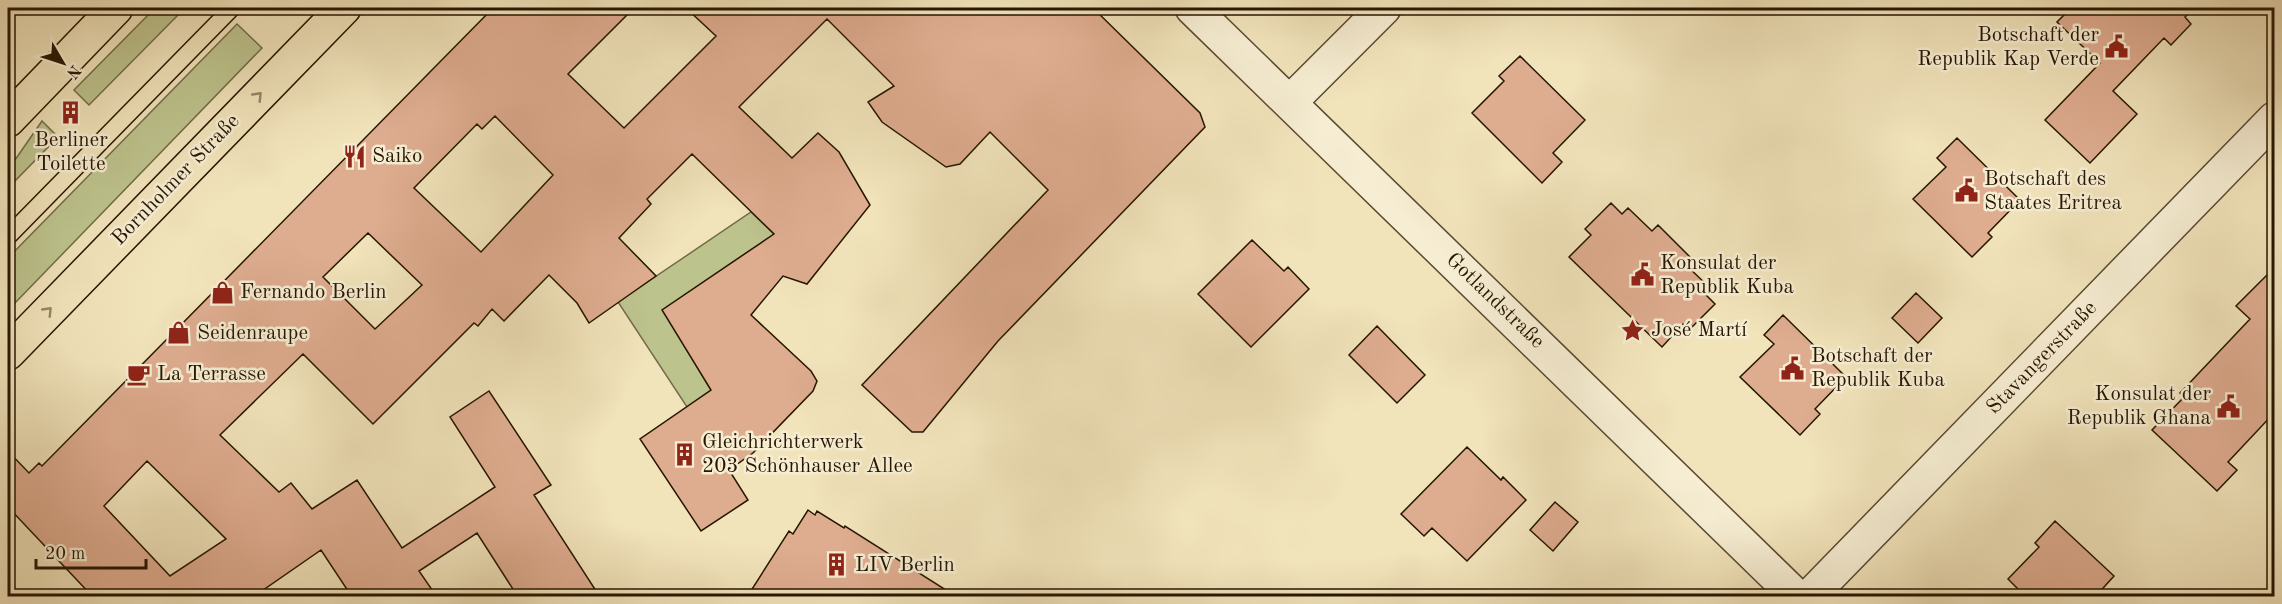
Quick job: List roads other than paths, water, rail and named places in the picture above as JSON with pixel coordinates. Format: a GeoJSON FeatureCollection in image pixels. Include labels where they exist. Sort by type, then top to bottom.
{"type":"FeatureCollection","features":[{"type":"Feature","properties":{"kind":"main road"},"geometry":{"type":"LineString","coordinates":[[8,120],[116,8]]}},
{"type":"Feature","properties":{"kind":"main road","name":"Bornholmer Straße"},"geometry":{"type":"LineString","coordinates":[[8,353],[344,8]]}},
{"type":"Feature","properties":{"kind":"street","name":"Gotlandstraße"},"geometry":{"type":"LineString","coordinates":[[1192,8],[1291,101],[1796,597]]}},
{"type":"Feature","properties":{"kind":"street"},"geometry":{"type":"LineString","coordinates":[[1291,101],[1384,8]]}},
{"type":"Feature","properties":{"kind":"street","name":"Stavangerstraße"},"geometry":{"type":"LineString","coordinates":[[1810,597],[2274,119]]}},
{"type":"Feature","properties":{"kind":"tram line"},"geometry":{"type":"LineString","coordinates":[[8,224],[220,8]]}},
{"type":"Feature","properties":{"kind":"tram line"},"geometry":{"type":"LineString","coordinates":[[8,249],[244,8]]}},
{"type":"Feature","properties":{"kind":"place","name":"Botschaft der Republik Kap Verde"},"geometry":{"type":"Point","coordinates":[2117,47]}},
{"type":"Feature","properties":{"kind":"place","name":"Berliner Toilette"},"geometry":{"type":"Point","coordinates":[71,112]}},
{"type":"Feature","properties":{"kind":"place","name":"Saiko"},"geometry":{"type":"Point","coordinates":[354,156]}},
{"type":"Feature","properties":{"kind":"place","name":"Botschaft des Staates Eritrea"},"geometry":{"type":"Point","coordinates":[1966,191]}},
{"type":"Feature","properties":{"kind":"place","name":"Konsulat der Republik Kuba"},"geometry":{"type":"Point","coordinates":[1642,275]}},
{"type":"Feature","properties":{"kind":"place","name":"Fernando Berlin"},"geometry":{"type":"Point","coordinates":[222,292]}},
{"type":"Feature","properties":{"kind":"place","name":"José Martí"},"geometry":{"type":"Point","coordinates":[1633,330]}},
{"type":"Feature","properties":{"kind":"place","name":"Seidenraupe"},"geometry":{"type":"Point","coordinates":[179,333]}},
{"type":"Feature","properties":{"kind":"place","name":"Botschaft der Republik Kuba"},"geometry":{"type":"Point","coordinates":[1793,368]}},
{"type":"Feature","properties":{"kind":"place","name":"La Terrasse"},"geometry":{"type":"Point","coordinates":[139,374]}},
{"type":"Feature","properties":{"kind":"place","name":"Konsulat der Republik Ghana"},"geometry":{"type":"Point","coordinates":[2229,406]}},
{"type":"Feature","properties":{"kind":"place","name":"Gleichrichterwerk 203 Schönhauser Allee"},"geometry":{"type":"Point","coordinates":[684,454]}},
{"type":"Feature","properties":{"kind":"place","name":"LIV Berlin"},"geometry":{"type":"Point","coordinates":[837,565]}}]}
